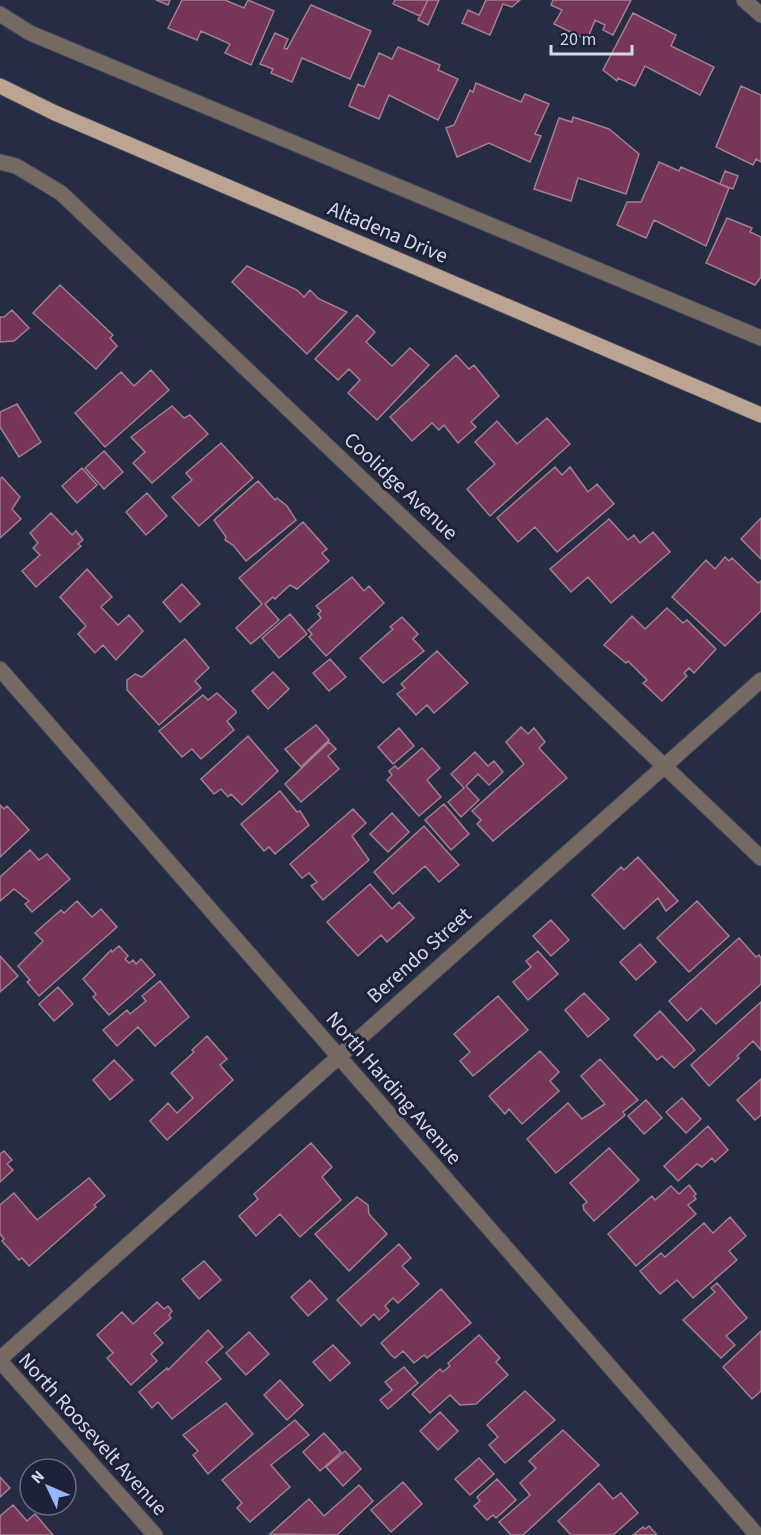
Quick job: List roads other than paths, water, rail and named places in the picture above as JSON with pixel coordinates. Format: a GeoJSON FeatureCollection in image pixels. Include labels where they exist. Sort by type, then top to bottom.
{"type":"FeatureCollection","features":[{"type":"Feature","properties":{"kind":"main road","name":"Altadena Drive"},"geometry":{"type":"LineString","coordinates":[[0,86],[55,113],[761,415]]}},
{"type":"Feature","properties":{"kind":"street"},"geometry":{"type":"LineString","coordinates":[[744,0],[761,15]]}},
{"type":"Feature","properties":{"kind":"street"},"geometry":{"type":"LineString","coordinates":[[0,14],[30,33],[761,338]]}},
{"type":"Feature","properties":{"kind":"street","name":"Coolidge Avenue"},"geometry":{"type":"LineString","coordinates":[[0,162],[16,165],[61,193],[761,858]]}},
{"type":"Feature","properties":{"kind":"street","name":"North Harding Avenue"},"geometry":{"type":"LineString","coordinates":[[0,669],[757,1535]]}},
{"type":"Feature","properties":{"kind":"street","name":"Berendo Street"},"geometry":{"type":"LineString","coordinates":[[0,1360],[761,680]]}},
{"type":"Feature","properties":{"kind":"street","name":"North Roosevelt Avenue"},"geometry":{"type":"LineString","coordinates":[[0,1360],[155,1535]]}}]}
